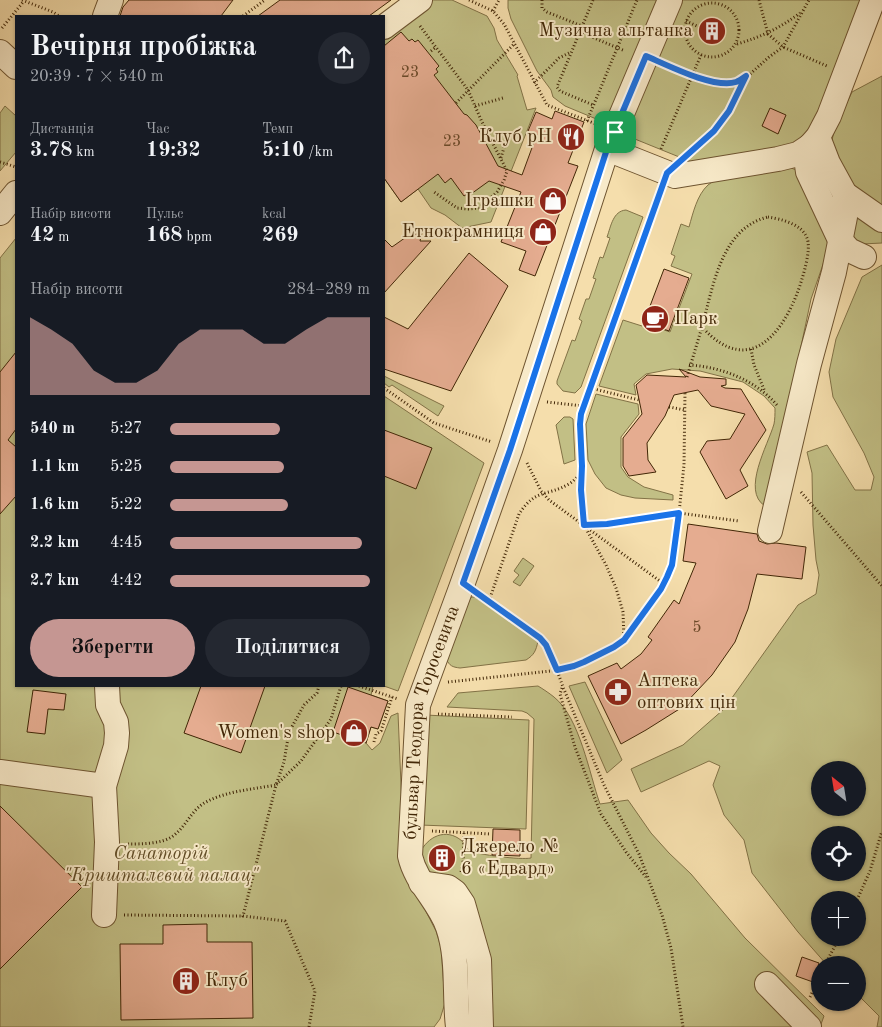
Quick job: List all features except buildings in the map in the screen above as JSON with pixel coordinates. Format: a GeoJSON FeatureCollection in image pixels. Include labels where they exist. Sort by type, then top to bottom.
{"type":"FeatureCollection","features":[{"type":"Feature","properties":{"kind":"street"},"geometry":{"type":"LineString","coordinates":[[105,15],[112,0]]}},
{"type":"Feature","properties":{"kind":"street"},"geometry":{"type":"LineString","coordinates":[[385,26],[420,0]]}},
{"type":"Feature","properties":{"kind":"street","name":"бульвар Теодора Торосевича"},"geometry":{"type":"LineString","coordinates":[[458,1027],[454,956],[448,926],[431,896],[421,883],[412,865],[410,856],[417,709],[510,450],[611,140],[670,0]]}},
{"type":"Feature","properties":{"kind":"street"},"geometry":{"type":"LineString","coordinates":[[873,0],[829,116],[814,142],[808,165],[808,172],[840,240],[849,250],[873,253]]}},
{"type":"Feature","properties":{"kind":"street"},"geometry":{"type":"LineString","coordinates":[[0,52],[15,66]]}},
{"type":"Feature","properties":{"kind":"street"},"geometry":{"type":"LineString","coordinates":[[611,140],[660,170],[674,176],[778,159],[798,154],[814,142]]}},
{"type":"Feature","properties":{"kind":"street"},"geometry":{"type":"LineString","coordinates":[[814,142],[846,194],[882,220]]}},
{"type":"Feature","properties":{"kind":"street"},"geometry":{"type":"LineString","coordinates":[[0,213],[15,194]]}},
{"type":"Feature","properties":{"kind":"street"},"geometry":{"type":"LineString","coordinates":[[770,531],[809,364],[834,272],[845,217],[846,194]]}},
{"type":"Feature","properties":{"kind":"street"},"geometry":{"type":"LineString","coordinates":[[834,272],[873,253]]}},
{"type":"Feature","properties":{"kind":"street"},"geometry":{"type":"LineString","coordinates":[[104,915],[107,842],[104,786],[116,746],[117,733],[116,722],[108,705],[107,687]]}},
{"type":"Feature","properties":{"kind":"street"},"geometry":{"type":"LineString","coordinates":[[0,772],[104,786]]}},
{"type":"Feature","properties":{"kind":"street"},"geometry":{"type":"LineString","coordinates":[[421,883],[448,887],[455,892],[463,904],[479,960],[481,1027]]}},
{"type":"Feature","properties":{"kind":"street"},"geometry":{"type":"LineString","coordinates":[[767,984],[809,1027]]}},
{"type":"Feature","properties":{"kind":"path"},"geometry":{"type":"LineString","coordinates":[[2,28],[23,0],[58,15]]}},
{"type":"Feature","properties":{"kind":"path"},"geometry":{"type":"LineString","coordinates":[[244,15],[265,0]]}},
{"type":"Feature","properties":{"kind":"path"},"geometry":{"type":"LineString","coordinates":[[469,0],[493,11],[504,24],[547,106],[587,121],[611,140]]}},
{"type":"Feature","properties":{"kind":"path"},"geometry":{"type":"LineString","coordinates":[[493,11],[500,0]]}},
{"type":"Feature","properties":{"kind":"path"},"geometry":{"type":"LineString","coordinates":[[542,0],[542,8],[547,12],[582,26]]}},
{"type":"Feature","properties":{"kind":"path"},"geometry":{"type":"LineString","coordinates":[[593,0],[557,87],[560,91],[593,105]]}},
{"type":"Feature","properties":{"kind":"path"},"geometry":{"type":"LineString","coordinates":[[587,121],[637,0]]}},
{"type":"Feature","properties":{"kind":"path"},"geometry":{"type":"LineString","coordinates":[[759,0],[768,34],[783,47],[846,74]]}},
{"type":"Feature","properties":{"kind":"path"},"geometry":{"type":"LineString","coordinates":[[580,32],[709,82],[736,82],[783,47],[809,0]]}},
{"type":"Feature","properties":{"kind":"path"},"geometry":{"type":"LineString","coordinates":[[718,2],[731,10],[736,17],[739,26],[736,44],[724,55],[708,58],[701,55],[688,45],[684,29],[686,21],[690,13],[697,7],[706,3],[718,2]]}},
{"type":"Feature","properties":{"kind":"path"},"geometry":{"type":"LineString","coordinates":[[736,44],[768,34],[803,11]]}},
{"type":"Feature","properties":{"kind":"path"},"geometry":{"type":"LineString","coordinates":[[686,21],[701,28]]}},
{"type":"Feature","properties":{"kind":"path"},"geometry":{"type":"LineString","coordinates":[[419,24],[468,90],[506,170],[504,180],[497,192],[478,208],[457,208],[434,192]]}},
{"type":"Feature","properties":{"kind":"path"},"geometry":{"type":"LineString","coordinates":[[456,103],[514,43]]}},
{"type":"Feature","properties":{"kind":"path"},"geometry":{"type":"LineString","coordinates":[[430,52],[436,47]]}},
{"type":"Feature","properties":{"kind":"path"},"geometry":{"type":"LineString","coordinates":[[534,83],[559,58],[571,52]]}},
{"type":"Feature","properties":{"kind":"path"},"geometry":{"type":"LineString","coordinates":[[624,640],[623,612],[616,588],[606,565],[584,525],[581,490],[580,424],[583,406],[660,170],[692,75],[701,55]]}},
{"type":"Feature","properties":{"kind":"path"},"geometry":{"type":"LineString","coordinates":[[660,170],[714,131],[729,111],[746,76]]}},
{"type":"Feature","properties":{"kind":"path"},"geometry":{"type":"LineString","coordinates":[[475,106],[503,98]]}},
{"type":"Feature","properties":{"kind":"path"},"geometry":{"type":"LineString","coordinates":[[501,158],[508,133]]}},
{"type":"Feature","properties":{"kind":"path"},"geometry":{"type":"LineString","coordinates":[[484,141],[490,137]]}},
{"type":"Feature","properties":{"kind":"path"},"geometry":{"type":"LineString","coordinates":[[0,162],[15,167]]}},
{"type":"Feature","properties":{"kind":"path"},"geometry":{"type":"LineString","coordinates":[[687,377],[715,277],[729,246],[743,228],[757,219],[779,218],[800,229],[808,240],[806,264],[800,287],[790,310],[766,342],[751,349],[733,349],[717,342],[702,327]]}},
{"type":"Feature","properties":{"kind":"path"},"geometry":{"type":"LineString","coordinates":[[751,349],[754,365],[766,392],[777,405]]}},
{"type":"Feature","properties":{"kind":"path"},"geometry":{"type":"LineString","coordinates":[[689,365],[743,378],[766,392]]}},
{"type":"Feature","properties":{"kind":"path"},"geometry":{"type":"LineString","coordinates":[[590,388],[639,400]]}},
{"type":"Feature","properties":{"kind":"path"},"geometry":{"type":"LineString","coordinates":[[385,389],[434,423],[490,441],[510,450]]}},
{"type":"Feature","properties":{"kind":"path"},"geometry":{"type":"LineString","coordinates":[[426,682],[455,682],[557,670],[584,662],[624,640],[664,584],[672,565],[684,465],[686,392]]}},
{"type":"Feature","properties":{"kind":"path"},"geometry":{"type":"LineString","coordinates":[[555,403],[583,406]]}},
{"type":"Feature","properties":{"kind":"path"},"geometry":{"type":"LineString","coordinates":[[669,406],[685,410]]}},
{"type":"Feature","properties":{"kind":"path"},"geometry":{"type":"LineString","coordinates":[[489,601],[519,514],[527,502],[537,495],[569,484],[582,472]]}},
{"type":"Feature","properties":{"kind":"path"},"geometry":{"type":"LineString","coordinates":[[535,476],[543,493],[549,500],[664,584]]}},
{"type":"Feature","properties":{"kind":"path"},"geometry":{"type":"LineString","coordinates":[[802,493],[882,586]]}},
{"type":"Feature","properties":{"kind":"path"},"geometry":{"type":"LineString","coordinates":[[584,525],[607,524],[679,513],[739,521]]}},
{"type":"Feature","properties":{"kind":"path"},"geometry":{"type":"LineString","coordinates":[[463,583],[540,638],[546,645],[604,785],[639,854],[662,916],[671,948],[683,1027]]}},
{"type":"Feature","properties":{"kind":"path"},"geometry":{"type":"LineString","coordinates":[[243,916],[276,785],[284,762],[289,732],[304,705],[317,693],[319,687]]}},
{"type":"Feature","properties":{"kind":"path"},"geometry":{"type":"LineString","coordinates":[[107,842],[130,844],[160,841],[173,836],[192,812],[209,800],[233,793],[276,785],[301,761],[331,719],[342,687]]}},
{"type":"Feature","properties":{"kind":"path"},"geometry":{"type":"LineString","coordinates":[[362,687],[392,697],[417,709],[512,717]]}},
{"type":"Feature","properties":{"kind":"path"},"geometry":{"type":"LineString","coordinates":[[563,687],[560,694],[575,747],[601,814],[626,852],[648,879]]}},
{"type":"Feature","properties":{"kind":"path"},"geometry":{"type":"LineString","coordinates":[[374,742],[392,697]]}},
{"type":"Feature","properties":{"kind":"path"},"geometry":{"type":"LineString","coordinates":[[411,830],[491,834]]}},
{"type":"Feature","properties":{"kind":"path"},"geometry":{"type":"LineString","coordinates":[[861,891],[870,872],[882,831]]}},
{"type":"Feature","properties":{"kind":"path"},"geometry":{"type":"LineString","coordinates":[[461,872],[464,833]]}},
{"type":"Feature","properties":{"kind":"path"},"geometry":{"type":"LineString","coordinates":[[104,915],[243,916],[285,921],[314,991],[309,1027]]}},
{"type":"Feature","properties":{"kind":"green space"},"geometry":{"type":"Polygon","coordinates":[[[427,0],[452,0],[487,16],[494,28],[497,40],[518,75],[527,110],[536,108],[491,222],[462,228],[445,215],[431,208],[418,189],[401,202],[385,179],[385,32],[427,0]]]}},
{"type":"Feature","properties":{"kind":"green space"},"geometry":{"type":"Polygon","coordinates":[[[508,0],[658,0],[606,123],[565,106],[553,97],[551,90],[537,71],[511,19],[508,0]]]}},
{"type":"Feature","properties":{"kind":"green space"},"geometry":{"type":"Polygon","coordinates":[[[681,0],[865,0],[813,129],[800,143],[694,163],[625,135],[681,0]]]}},
{"type":"Feature","properties":{"kind":"green space"},"geometry":{"type":"Polygon","coordinates":[[[882,76],[882,213],[853,190],[831,144],[835,128],[852,92],[882,76]]]}},
{"type":"Feature","properties":{"kind":"green space"},"geometry":{"type":"Polygon","coordinates":[[[5,106],[15,115],[15,153],[0,171],[0,113],[5,106]]]}},
{"type":"Feature","properties":{"kind":"green space"},"geometry":{"type":"Polygon","coordinates":[[[791,168],[802,172],[820,210],[828,243],[827,253],[811,299],[765,506],[758,499],[755,490],[756,479],[758,467],[774,424],[775,408],[764,396],[743,382],[700,371],[672,369],[646,374],[634,384],[636,395],[599,386],[623,320],[642,326],[644,323],[670,332],[692,274],[671,266],[675,256],[671,254],[681,224],[689,227],[696,205],[704,189],[715,181],[735,174],[791,168]]]}},
{"type":"Feature","properties":{"kind":"green space"},"geometry":{"type":"Polygon","coordinates":[[[626,210],[643,217],[581,387],[575,393],[563,391],[557,384],[557,381],[572,340],[575,341],[582,321],[579,319],[596,279],[593,278],[600,257],[603,258],[610,238],[607,237],[611,224],[618,213],[626,210]]]}},
{"type":"Feature","properties":{"kind":"green space"},"geometry":{"type":"Polygon","coordinates":[[[859,216],[882,229],[882,243],[862,244],[849,236],[855,217],[859,216]]]}},
{"type":"Feature","properties":{"kind":"green space","name":"Санаторій \"Кришталевий палац\""},"geometry":{"type":"Polygon","coordinates":[[[15,239],[15,687],[373,687],[371,695],[388,701],[378,729],[371,727],[366,743],[372,750],[380,743],[391,716],[398,713],[404,857],[418,896],[436,931],[441,948],[445,1003],[440,1019],[434,1027],[0,1027],[0,258],[15,239]]]}},
{"type":"Feature","properties":{"kind":"green space"},"geometry":{"type":"Polygon","coordinates":[[[882,265],[882,1027],[877,1027],[879,1016],[866,1003],[866,956],[819,956],[798,932],[752,873],[744,840],[724,815],[713,785],[720,766],[709,761],[641,792],[631,769],[683,745],[724,709],[798,605],[816,594],[819,575],[813,525],[812,473],[807,452],[827,445],[855,490],[871,490],[874,477],[864,453],[833,397],[829,372],[836,339],[862,277],[882,265]]]}},
{"type":"Feature","properties":{"kind":"green space"},"geometry":{"type":"Polygon","coordinates":[[[385,376],[444,406],[438,416],[392,385],[389,387],[385,384],[385,376]]]}},
{"type":"Feature","properties":{"kind":"green space"},"geometry":{"type":"Polygon","coordinates":[[[596,394],[638,404],[639,414],[621,437],[621,467],[628,477],[644,487],[673,495],[673,500],[635,498],[621,495],[606,488],[595,474],[588,460],[586,424],[596,394]]]}},
{"type":"Feature","properties":{"kind":"green space"},"geometry":{"type":"Polygon","coordinates":[[[385,397],[484,463],[398,691],[385,686],[385,397]]]}},
{"type":"Feature","properties":{"kind":"green space"},"geometry":{"type":"Polygon","coordinates":[[[564,417],[573,419],[575,460],[564,464],[556,425],[564,417]]]}},
{"type":"Feature","properties":{"kind":"green space"},"geometry":{"type":"Polygon","coordinates":[[[523,558],[534,566],[520,586],[513,582],[519,575],[514,571],[523,558]]]}},
{"type":"Feature","properties":{"kind":"green space"},"geometry":{"type":"Polygon","coordinates":[[[475,597],[538,641],[531,656],[526,660],[460,668],[450,665],[446,659],[469,598],[475,597]]]}},
{"type":"Feature","properties":{"kind":"green space"},"geometry":{"type":"Polygon","coordinates":[[[585,682],[622,760],[607,773],[569,686],[585,682]]]}},
{"type":"Feature","properties":{"kind":"green space"},"geometry":{"type":"Polygon","coordinates":[[[538,686],[554,697],[571,718],[583,747],[600,804],[628,800],[651,833],[691,874],[745,938],[811,1003],[811,1011],[819,1011],[824,1016],[820,1027],[487,1027],[485,959],[431,881],[420,853],[432,838],[444,834],[456,837],[468,849],[481,854],[499,857],[531,858],[534,719],[522,711],[447,707],[458,693],[538,686]]]}},
{"type":"Feature","properties":{"kind":"green space"},"geometry":{"type":"Polygon","coordinates":[[[425,715],[529,720],[526,829],[420,825],[425,715]]]}},
{"type":"Feature","properties":{"kind":"place","name":"Музична альтанка"},"geometry":{"type":"Point","coordinates":[712,31]}},
{"type":"Feature","properties":{"kind":"place","name":"Клуб pH"},"geometry":{"type":"Point","coordinates":[571,137]}},
{"type":"Feature","properties":{"kind":"place","name":"Іграшки"},"geometry":{"type":"Point","coordinates":[553,201]}},
{"type":"Feature","properties":{"kind":"place","name":"Етнокрамниця"},"geometry":{"type":"Point","coordinates":[543,232]}},
{"type":"Feature","properties":{"kind":"place","name":"Парк"},"geometry":{"type":"Point","coordinates":[655,319]}},
{"type":"Feature","properties":{"kind":"place","name":"Аптека оптових цін"},"geometry":{"type":"Point","coordinates":[618,692]}},
{"type":"Feature","properties":{"kind":"place","name":"Women's shop"},"geometry":{"type":"Point","coordinates":[354,733]}},
{"type":"Feature","properties":{"kind":"place","name":"Джерело № 6 «Едвард»"},"geometry":{"type":"Point","coordinates":[442,858]}},
{"type":"Feature","properties":{"kind":"place","name":"Клуб"},"geometry":{"type":"Point","coordinates":[186,981]}},
{"type":"Feature","properties":{"kind":"route"},"geometry":{"type":"LineString","coordinates":[[646,56],[709,82],[736,82],[746,76],[729,111],[714,131],[667,173],[581,414],[581,490],[584,525],[607,524],[679,513],[672,565],[661,589],[624,640],[584,662],[557,670],[552,656],[540,638],[463,583],[510,450],[607,149],[615,132],[646,56]]}}]}
